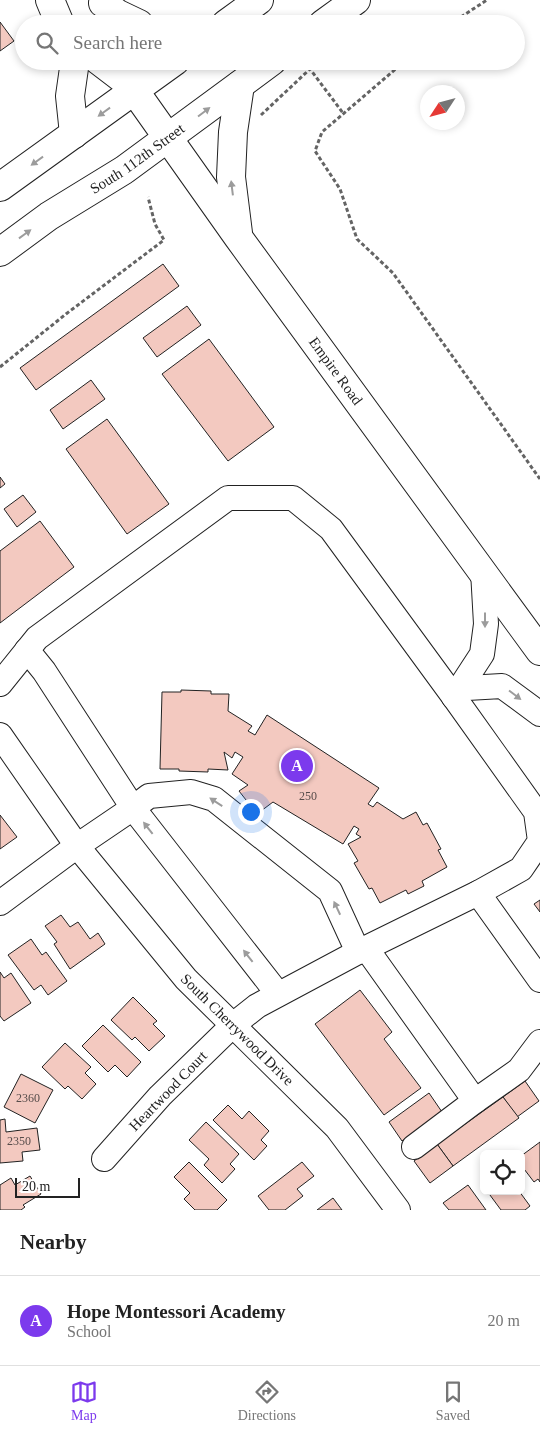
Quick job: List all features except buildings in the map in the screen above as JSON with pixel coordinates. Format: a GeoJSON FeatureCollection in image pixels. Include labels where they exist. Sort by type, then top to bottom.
{"type":"FeatureCollection","features":[{"type":"Feature","properties":{"kind":"main road"},"geometry":{"type":"LineString","coordinates":[[50,0],[56,15]]}},
{"type":"Feature","properties":{"kind":"main road"},"geometry":{"type":"LineString","coordinates":[[335,15],[356,0]]}},
{"type":"Feature","properties":{"kind":"main road"},"geometry":{"type":"LineString","coordinates":[[106,9],[120,15]]}},
{"type":"Feature","properties":{"kind":"main road"},"geometry":{"type":"LineString","coordinates":[[73,70],[70,96],[74,134]]}},
{"type":"Feature","properties":{"kind":"main road"},"geometry":{"type":"LineString","coordinates":[[0,187],[162,70]]}},
{"type":"Feature","properties":{"kind":"main road","name":"South 112th Street"},"geometry":{"type":"LineString","coordinates":[[0,252],[49,216],[124,170],[260,70]]}},
{"type":"Feature","properties":{"kind":"main road"},"geometry":{"type":"LineString","coordinates":[[238,237],[231,176],[232,132],[240,85]]}},
{"type":"Feature","properties":{"kind":"main road","name":"Empire Road"},"geometry":{"type":"LineString","coordinates":[[134,90],[238,237],[540,651]]}},
{"type":"Feature","properties":{"kind":"street"},"geometry":{"type":"LineString","coordinates":[[50,0],[61,15]]}},
{"type":"Feature","properties":{"kind":"street"},"geometry":{"type":"LineString","coordinates":[[108,70],[134,90]]}},
{"type":"Feature","properties":{"kind":"street"},"geometry":{"type":"LineString","coordinates":[[131,70],[134,90]]}},
{"type":"Feature","properties":{"kind":"street","name":"Heartwood Court"},"geometry":{"type":"LineString","coordinates":[[0,684],[37,638],[228,498],[293,498],[331,529],[536,812],[540,841],[520,869],[478,893],[362,950],[256,1006],[233,1025],[160,1096],[104,1159]]}},
{"type":"Feature","properties":{"kind":"street"},"geometry":{"type":"LineString","coordinates":[[454,697],[482,654],[486,624],[483,572]]}},
{"type":"Feature","properties":{"kind":"street"},"geometry":{"type":"LineString","coordinates":[[27,650],[44,670],[134,808],[278,994]]}},
{"type":"Feature","properties":{"kind":"street"},"geometry":{"type":"LineString","coordinates":[[454,697],[467,688],[502,686],[540,714]]}},
{"type":"Feature","properties":{"kind":"street","name":"South Cherrywood Drive"},"geometry":{"type":"LineString","coordinates":[[0,735],[78,846],[186,979],[337,1128],[398,1210]]}},
{"type":"Feature","properties":{"kind":"street"},"geometry":{"type":"LineString","coordinates":[[0,903],[149,796],[191,792],[214,799],[330,891],[362,950],[475,1100]]}},
{"type":"Feature","properties":{"kind":"street"},"geometry":{"type":"LineString","coordinates":[[478,893],[540,980]]}},
{"type":"Feature","properties":{"kind":"street"},"geometry":{"type":"LineString","coordinates":[[414,1147],[475,1100],[519,1070],[540,1042]]}},
{"type":"Feature","properties":{"kind":"path"},"geometry":{"type":"LineString","coordinates":[[464,15],[486,0]]}},
{"type":"Feature","properties":{"kind":"path"},"geometry":{"type":"LineString","coordinates":[[255,121],[309,70]]}},
{"type":"Feature","properties":{"kind":"path"},"geometry":{"type":"LineString","coordinates":[[311,70],[343,113]]}},
{"type":"Feature","properties":{"kind":"path"},"geometry":{"type":"LineString","coordinates":[[394,70],[322,132],[315,151],[340,189],[357,239],[393,273],[540,479]]}},
{"type":"Feature","properties":{"kind":"path"},"geometry":{"type":"LineString","coordinates":[[0,367],[164,240],[155,224],[148,197]]}},
{"type":"Feature","properties":{"kind":"place","name":"Hope Montessori Academy"},"geometry":{"type":"Point","coordinates":[297,766]}}]}
